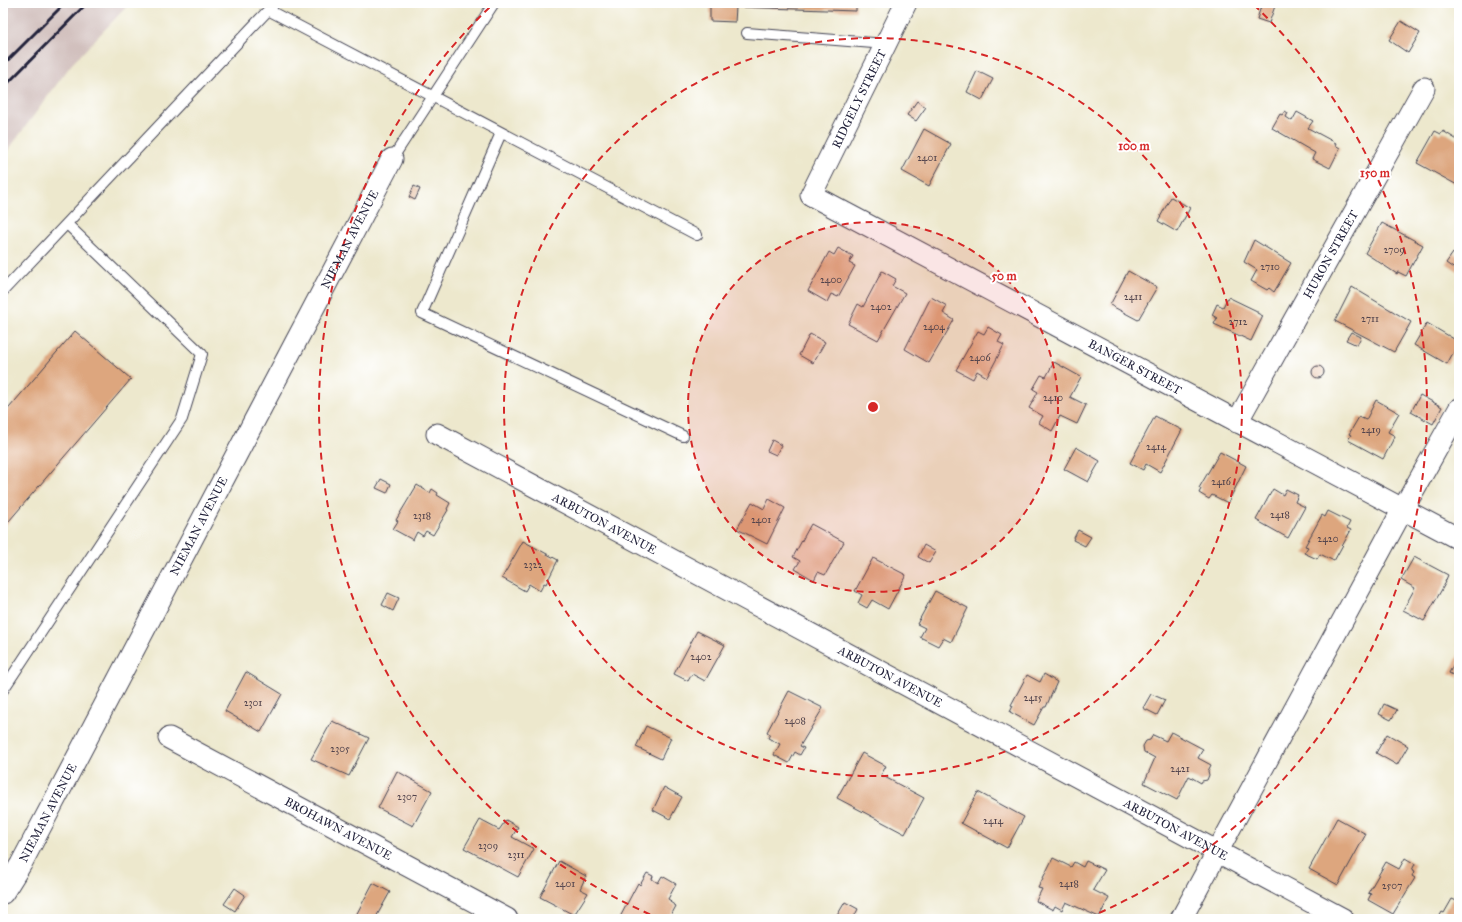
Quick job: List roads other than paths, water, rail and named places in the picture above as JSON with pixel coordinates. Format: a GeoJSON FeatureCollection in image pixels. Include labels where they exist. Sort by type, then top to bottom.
{"type":"FeatureCollection","features":[{"type":"Feature","properties":{"kind":"street","name":"RIDGELY STREET"},"geometry":{"type":"LineString","coordinates":[[811,194],[906,3]]}},
{"type":"Feature","properties":{"kind":"street","name":"HURON STREET"},"geometry":{"type":"LineString","coordinates":[[1238,422],[1424,88]]}},
{"type":"Feature","properties":{"kind":"street","name":"NIEMAN AVENUE"},"geometry":{"type":"LineString","coordinates":[[3,893],[21,864],[392,159]]}},
{"type":"Feature","properties":{"kind":"street","name":"BANGER STREET"},"geometry":{"type":"LineString","coordinates":[[811,194],[1459,540]]}},
{"type":"Feature","properties":{"kind":"street"},"geometry":{"type":"LineString","coordinates":[[1181,919],[1403,509],[1459,409]]}},
{"type":"Feature","properties":{"kind":"street","name":"ARBUTON AVENUE"},"geometry":{"type":"LineString","coordinates":[[437,434],[1343,919]]}},
{"type":"Feature","properties":{"kind":"street","name":"BROHAWN AVENUE"},"geometry":{"type":"LineString","coordinates":[[169,738],[507,919]]}},
{"type":"Feature","properties":{"kind":"lane"},"geometry":{"type":"LineString","coordinates":[[392,159],[494,3]]}},
{"type":"Feature","properties":{"kind":"lane"},"geometry":{"type":"LineString","coordinates":[[3,291],[272,7],[432,97],[697,235]]}},
{"type":"Feature","properties":{"kind":"lane"},"geometry":{"type":"LineString","coordinates":[[747,33],[886,44]]}},
{"type":"Feature","properties":{"kind":"lane"},"geometry":{"type":"LineString","coordinates":[[500,133],[422,313],[683,436]]}},
{"type":"Feature","properties":{"kind":"lane"},"geometry":{"type":"LineString","coordinates":[[3,690],[182,419],[202,354],[67,224]]}},
{"type":"Feature","properties":{"kind":"railway"},"geometry":{"type":"LineString","coordinates":[[3,65],[65,3]]}},
{"type":"Feature","properties":{"kind":"railway"},"geometry":{"type":"LineString","coordinates":[[3,88],[87,3]]}}]}
